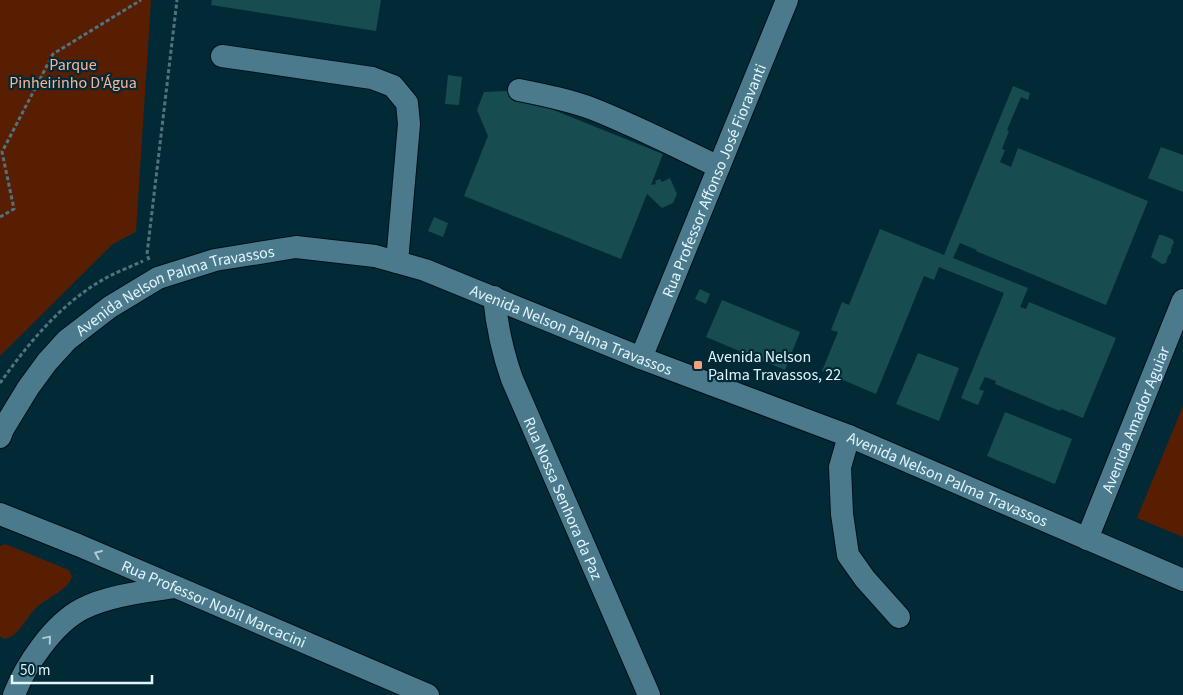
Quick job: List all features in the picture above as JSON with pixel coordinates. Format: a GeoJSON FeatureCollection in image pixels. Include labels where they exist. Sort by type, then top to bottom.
{"type":"FeatureCollection","features":[{"type":"Feature","properties":{"kind":"street","name":"Rua Professor Affonso José Fioravanti"},"geometry":{"type":"LineString","coordinates":[[641,358],[787,0]]}},
{"type":"Feature","properties":{"kind":"street"},"geometry":{"type":"LineString","coordinates":[[222,56],[372,78],[393,86],[407,102],[409,124],[397,262]]}},
{"type":"Feature","properties":{"kind":"street"},"geometry":{"type":"LineString","coordinates":[[519,90],[558,98],[592,109],[658,137],[719,167]]}},
{"type":"Feature","properties":{"kind":"street","name":"Avenida Nelson Palma Travassos"},"geometry":{"type":"LineString","coordinates":[[0,437],[28,388],[47,362],[67,340],[110,307],[158,278],[215,260],[296,247],[375,256],[425,270],[641,358],[848,436],[1183,580]]}},
{"type":"Feature","properties":{"kind":"street","name":"Rua Nossa Senhora da Paz"},"geometry":{"type":"LineString","coordinates":[[494,297],[496,323],[502,350],[512,380],[649,695]]}},
{"type":"Feature","properties":{"kind":"street","name":"Avenida Amador Aguiar"},"geometry":{"type":"LineString","coordinates":[[1087,539],[1183,300]]}},
{"type":"Feature","properties":{"kind":"street"},"geometry":{"type":"LineString","coordinates":[[848,436],[840,467],[842,514],[848,555],[864,579],[899,617]]}},
{"type":"Feature","properties":{"kind":"street","name":"Rua Professor Nobil Marcacini"},"geometry":{"type":"LineString","coordinates":[[0,514],[66,540],[428,695]]}},
{"type":"Feature","properties":{"kind":"street"},"geometry":{"type":"LineString","coordinates":[[14,695],[20,679],[37,652],[55,630],[81,610],[127,594],[175,587]]}},
{"type":"Feature","properties":{"kind":"path"},"geometry":{"type":"LineString","coordinates":[[0,216],[14,209],[2,152],[54,54],[141,0]]}},
{"type":"Feature","properties":{"kind":"path"},"geometry":{"type":"LineString","coordinates":[[158,278],[147,254],[177,0]]}},
{"type":"Feature","properties":{"kind":"green space","name":"Parque Pinheirinho D'Água"},"geometry":{"type":"Polygon","coordinates":[[[0,0],[151,0],[136,232],[113,244],[0,356],[0,0]]]}},
{"type":"Feature","properties":{"kind":"green space"},"geometry":{"type":"Polygon","coordinates":[[[1183,406],[1183,537],[1137,518],[1183,406]]]}},
{"type":"Feature","properties":{"kind":"green space"},"geometry":{"type":"Polygon","coordinates":[[[5,544],[69,570],[72,577],[67,585],[37,607],[14,634],[4,639],[0,636],[0,546],[5,544]]]}},
{"type":"Feature","properties":{"kind":"building"},"geometry":{"type":"Polygon","coordinates":[[[212,0],[381,0],[376,31],[211,5],[212,0]]]}},
{"type":"Feature","properties":{"kind":"building"},"geometry":{"type":"Polygon","coordinates":[[[448,75],[462,77],[459,105],[445,104],[448,75]]]}},
{"type":"Feature","properties":{"kind":"building"},"geometry":{"type":"Polygon","coordinates":[[[1013,86],[1030,93],[1028,100],[1021,97],[1007,130],[1009,131],[1002,149],[1005,150],[1000,162],[1011,167],[1018,148],[1148,201],[1106,305],[960,243],[953,258],[1028,288],[1020,307],[1026,309],[1029,302],[1116,338],[1083,418],[1061,409],[1060,411],[995,384],[996,381],[985,377],[979,389],[984,391],[978,405],[961,398],[1004,293],[939,267],[934,280],[924,276],[876,394],[822,371],[838,332],[831,330],[842,302],[849,305],[880,229],[944,255],[1013,86]]]}},
{"type":"Feature","properties":{"kind":"building"},"geometry":{"type":"Polygon","coordinates":[[[506,91],[663,154],[651,185],[656,184],[655,181],[660,179],[662,182],[670,178],[677,194],[673,203],[662,208],[647,194],[621,259],[464,196],[488,136],[477,110],[484,92],[506,91]]]}},
{"type":"Feature","properties":{"kind":"building"},"geometry":{"type":"Polygon","coordinates":[[[1161,147],[1183,155],[1183,192],[1148,178],[1161,147]]]}},
{"type":"Feature","properties":{"kind":"building"},"geometry":{"type":"Polygon","coordinates":[[[434,217],[448,223],[443,237],[428,231],[434,217]]]}},
{"type":"Feature","properties":{"kind":"building"},"geometry":{"type":"Polygon","coordinates":[[[1159,235],[1172,239],[1174,242],[1166,263],[1162,264],[1151,257],[1159,235]]]}},
{"type":"Feature","properties":{"kind":"building"},"geometry":{"type":"Polygon","coordinates":[[[700,289],[710,294],[706,304],[695,299],[700,289]]]}},
{"type":"Feature","properties":{"kind":"building"},"geometry":{"type":"Polygon","coordinates":[[[722,300],[800,332],[785,370],[706,337],[722,300]]]}},
{"type":"Feature","properties":{"kind":"building"},"geometry":{"type":"Polygon","coordinates":[[[918,353],[959,368],[939,421],[896,404],[918,353]]]}},
{"type":"Feature","properties":{"kind":"building"},"geometry":{"type":"Polygon","coordinates":[[[1005,412],[1072,439],[1055,484],[987,456],[1005,412]]]}},
{"type":"Feature","properties":{"kind":"place","name":"Avenida Nelson Palma Travassos, 22"},"geometry":{"type":"Point","coordinates":[698,365]}}]}
